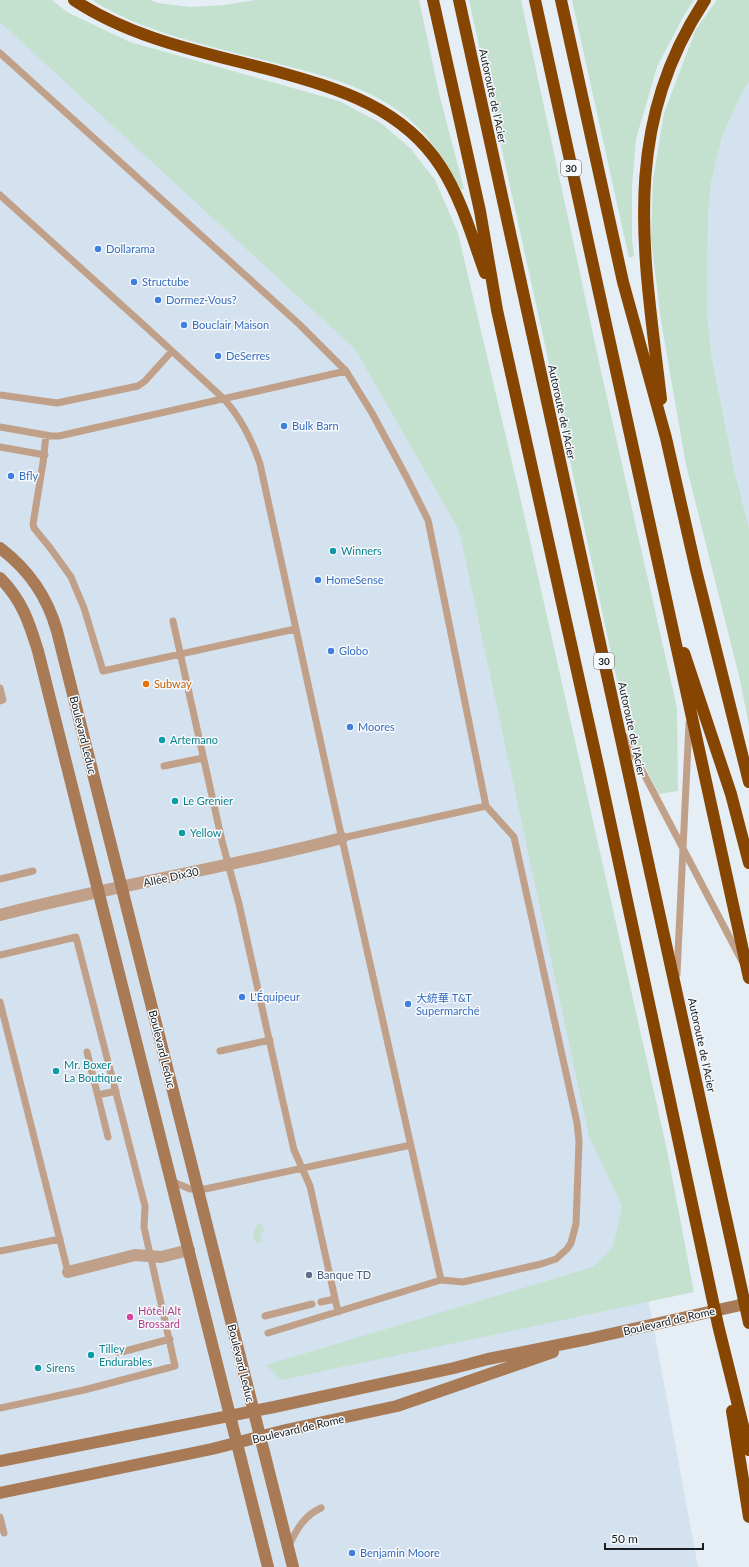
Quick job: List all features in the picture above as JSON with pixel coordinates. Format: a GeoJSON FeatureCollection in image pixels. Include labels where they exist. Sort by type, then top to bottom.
{"type":"FeatureCollection","features":[{"type":"Feature","properties":{"kind":"highway"},"geometry":{"type":"LineString","coordinates":[[74,0],[104,17],[144,35],[323,85],[366,102],[391,117],[425,146],[448,179],[465,215],[497,310]]}},
{"type":"Feature","properties":{"kind":"highway"},"geometry":{"type":"LineString","coordinates":[[433,0],[480,211],[497,310],[599,770],[718,1325],[749,1450]]}},
{"type":"Feature","properties":{"kind":"highway","name":"Autoroute de l'Acier"},"geometry":{"type":"LineString","coordinates":[[459,0],[676,989],[745,1287],[749,1323]]}},
{"type":"Feature","properties":{"kind":"highway","name":"30"},"geometry":{"type":"LineString","coordinates":[[535,0],[749,976]]}},
{"type":"Feature","properties":{"kind":"highway"},"geometry":{"type":"LineString","coordinates":[[561,0],[621,276],[666,438],[696,570],[749,782]]}},
{"type":"Feature","properties":{"kind":"highway"},"geometry":{"type":"LineString","coordinates":[[666,438],[645,259],[643,216],[645,170],[654,118],[665,80],[684,36],[705,0]]}},
{"type":"Feature","properties":{"kind":"highway"},"geometry":{"type":"LineString","coordinates":[[664,593],[731,794],[749,863]]}},
{"type":"Feature","properties":{"kind":"highway"},"geometry":{"type":"LineString","coordinates":[[718,1325],[749,1517]]}},
{"type":"Feature","properties":{"kind":"street","name":"Boulevard Leduc"},"geometry":{"type":"LineString","coordinates":[[0,548],[29,574],[41,592],[53,619],[198,1190],[259,1438],[293,1567]]}},
{"type":"Feature","properties":{"kind":"street"},"geometry":{"type":"LineString","coordinates":[[0,578],[18,599],[30,623],[38,651],[268,1567]]}},
{"type":"Feature","properties":{"kind":"street","name":"Allée Dix30"},"geometry":{"type":"LineString","coordinates":[[0,915],[72,897],[229,865],[342,838]]}},
{"type":"Feature","properties":{"kind":"street"},"geometry":{"type":"LineString","coordinates":[[68,1272],[135,1256],[167,1256],[189,1250]]}},
{"type":"Feature","properties":{"kind":"street","name":"Boulevard de Rome"},"geometry":{"type":"LineString","coordinates":[[0,1461],[253,1411],[749,1303]]}},
{"type":"Feature","properties":{"kind":"street","name":"Boulevard de Rome"},"geometry":{"type":"LineString","coordinates":[[0,1493],[237,1444],[397,1406],[588,1339]]}},
{"type":"Feature","properties":{"kind":"lane"},"geometry":{"type":"LineString","coordinates":[[0,53],[299,324],[346,371],[372,412],[428,520],[486,806],[514,837],[577,1124],[579,1141],[576,1224],[571,1243],[556,1259],[463,1282],[440,1280],[268,1333]]}},
{"type":"Feature","properties":{"kind":"lane"},"geometry":{"type":"LineString","coordinates":[[0,195],[224,399],[243,424],[257,456],[440,1280]]}},
{"type":"Feature","properties":{"kind":"lane"},"geometry":{"type":"LineString","coordinates":[[0,395],[57,403],[138,386],[145,381],[172,351]]}},
{"type":"Feature","properties":{"kind":"lane"},"geometry":{"type":"LineString","coordinates":[[0,427],[60,436],[346,371]]}},
{"type":"Feature","properties":{"kind":"lane"},"geometry":{"type":"LineString","coordinates":[[46,435],[33,524],[34,528],[71,577],[84,608],[103,671],[295,629]]}},
{"type":"Feature","properties":{"kind":"lane"},"geometry":{"type":"LineString","coordinates":[[0,447],[44,455]]}},
{"type":"Feature","properties":{"kind":"lane"},"geometry":{"type":"LineString","coordinates":[[173,622],[203,758],[239,904],[294,1150],[310,1186],[338,1312]]}},
{"type":"Feature","properties":{"kind":"lane"},"geometry":{"type":"LineString","coordinates":[[0,688],[3,700],[0,701]]}},
{"type":"Feature","properties":{"kind":"lane"},"geometry":{"type":"LineString","coordinates":[[676,989],[690,708]]}},
{"type":"Feature","properties":{"kind":"lane"},"geometry":{"type":"LineString","coordinates":[[618,724],[682,848],[718,913],[749,976]]}},
{"type":"Feature","properties":{"kind":"lane"},"geometry":{"type":"LineString","coordinates":[[164,766],[203,758]]}},
{"type":"Feature","properties":{"kind":"lane"},"geometry":{"type":"LineString","coordinates":[[342,838],[486,806]]}},
{"type":"Feature","properties":{"kind":"lane"},"geometry":{"type":"LineString","coordinates":[[0,879],[33,871]]}},
{"type":"Feature","properties":{"kind":"lane"},"geometry":{"type":"LineString","coordinates":[[0,955],[76,937],[145,1206],[143,1223],[175,1366],[84,1390],[0,1408]]}},
{"type":"Feature","properties":{"kind":"lane"},"geometry":{"type":"LineString","coordinates":[[0,1002],[68,1272]]}},
{"type":"Feature","properties":{"kind":"lane"},"geometry":{"type":"LineString","coordinates":[[220,1051],[270,1040]]}},
{"type":"Feature","properties":{"kind":"lane"},"geometry":{"type":"LineString","coordinates":[[87,1052],[108,1138]]}},
{"type":"Feature","properties":{"kind":"lane"},"geometry":{"type":"LineString","coordinates":[[98,1095],[116,1091]]}},
{"type":"Feature","properties":{"kind":"lane"},"geometry":{"type":"LineString","coordinates":[[171,1181],[190,1189],[198,1190],[411,1146]]}},
{"type":"Feature","properties":{"kind":"lane"},"geometry":{"type":"LineString","coordinates":[[0,1251],[60,1239]]}},
{"type":"Feature","properties":{"kind":"lane"},"geometry":{"type":"LineString","coordinates":[[320,1302],[335,1298]]}},
{"type":"Feature","properties":{"kind":"lane"},"geometry":{"type":"LineString","coordinates":[[265,1316],[312,1304]]}},
{"type":"Feature","properties":{"kind":"lane"},"geometry":{"type":"LineString","coordinates":[[118,1353],[170,1339]]}},
{"type":"Feature","properties":{"kind":"lane"},"geometry":{"type":"LineString","coordinates":[[288,1547],[302,1522],[313,1511],[321,1508]]}},
{"type":"Feature","properties":{"kind":"lane"},"geometry":{"type":"LineString","coordinates":[[0,1517],[4,1533]]}},
{"type":"Feature","properties":{"kind":"shaded area"},"geometry":{"type":"Polygon","coordinates":[[[0,0],[15,0],[463,301],[698,1567],[0,1567],[0,0]]]}},
{"type":"Feature","properties":{"kind":"shaded area"},"geometry":{"type":"Polygon","coordinates":[[[749,81],[749,528],[734,469],[712,358],[707,316],[708,217],[711,183],[722,137],[738,101],[749,81]]]}},
{"type":"Feature","properties":{"kind":"green space"},"geometry":{"type":"Polygon","coordinates":[[[0,0],[52,0],[67,12],[130,42],[339,101],[381,123],[411,149],[435,180],[458,233],[519,492],[667,1150],[694,1292],[281,1380],[266,1365],[593,1267],[613,1247],[622,1206],[589,1136],[459,530],[355,349],[0,22],[0,0]]]}},
{"type":"Feature","properties":{"kind":"green space"},"geometry":{"type":"Polygon","coordinates":[[[92,0],[150,0],[158,3],[190,7],[225,5],[255,0],[419,0],[440,97],[464,189],[459,190],[440,155],[431,142],[412,121],[396,109],[362,90],[287,66],[186,40],[161,32],[136,23],[92,0]]]}},
{"type":"Feature","properties":{"kind":"green space"},"geometry":{"type":"Polygon","coordinates":[[[469,0],[521,0],[603,380],[677,708],[678,791],[659,794],[639,755],[623,709],[469,0]]]}},
{"type":"Feature","properties":{"kind":"green space"},"geometry":{"type":"Polygon","coordinates":[[[572,0],[694,0],[683,17],[657,67],[636,139],[632,187],[632,239],[634,256],[629,258],[572,0]]]}},
{"type":"Feature","properties":{"kind":"green space"},"geometry":{"type":"Polygon","coordinates":[[[717,0],[749,0],[749,81],[738,101],[722,137],[711,183],[708,217],[707,316],[712,358],[734,469],[749,528],[749,726],[740,680],[686,465],[661,321],[651,239],[653,180],[664,113],[696,29],[717,0]]]}},
{"type":"Feature","properties":{"kind":"green space"},"geometry":{"type":"Polygon","coordinates":[[[261,1223],[264,1232],[260,1234],[261,1241],[259,1244],[256,1242],[253,1235],[256,1226],[261,1223]]]}},
{"type":"Feature","properties":{"kind":"place","name":"Dollarama"},"geometry":{"type":"Point","coordinates":[98,249]}},
{"type":"Feature","properties":{"kind":"place","name":"Structube"},"geometry":{"type":"Point","coordinates":[134,282]}},
{"type":"Feature","properties":{"kind":"place","name":"Dormez-Vous?"},"geometry":{"type":"Point","coordinates":[158,300]}},
{"type":"Feature","properties":{"kind":"place","name":"Bouclair Maison"},"geometry":{"type":"Point","coordinates":[184,325]}},
{"type":"Feature","properties":{"kind":"place","name":"DeSerres"},"geometry":{"type":"Point","coordinates":[218,356]}},
{"type":"Feature","properties":{"kind":"place","name":"Bulk Barn"},"geometry":{"type":"Point","coordinates":[284,426]}},
{"type":"Feature","properties":{"kind":"place","name":"Bfly"},"geometry":{"type":"Point","coordinates":[11,476]}},
{"type":"Feature","properties":{"kind":"place","name":"Winners"},"geometry":{"type":"Point","coordinates":[333,551]}},
{"type":"Feature","properties":{"kind":"place","name":"HomeSense"},"geometry":{"type":"Point","coordinates":[318,580]}},
{"type":"Feature","properties":{"kind":"place","name":"Globo"},"geometry":{"type":"Point","coordinates":[331,651]}},
{"type":"Feature","properties":{"kind":"place","name":"Subway"},"geometry":{"type":"Point","coordinates":[146,684]}},
{"type":"Feature","properties":{"kind":"place","name":"Moores"},"geometry":{"type":"Point","coordinates":[350,727]}},
{"type":"Feature","properties":{"kind":"place","name":"Artemano"},"geometry":{"type":"Point","coordinates":[162,740]}},
{"type":"Feature","properties":{"kind":"place","name":"Le Grenier"},"geometry":{"type":"Point","coordinates":[175,801]}},
{"type":"Feature","properties":{"kind":"place","name":"Yellow"},"geometry":{"type":"Point","coordinates":[182,833]}},
{"type":"Feature","properties":{"kind":"place","name":"L'Équipeur"},"geometry":{"type":"Point","coordinates":[242,997]}},
{"type":"Feature","properties":{"kind":"place","name":"大統華 T&T Supermarché"},"geometry":{"type":"Point","coordinates":[408,1004]}},
{"type":"Feature","properties":{"kind":"place","name":"Mr. Boxer La Boutique"},"geometry":{"type":"Point","coordinates":[56,1071]}},
{"type":"Feature","properties":{"kind":"place","name":"Banque TD"},"geometry":{"type":"Point","coordinates":[309,1275]}},
{"type":"Feature","properties":{"kind":"place","name":"Hôtel Alt Brossard"},"geometry":{"type":"Point","coordinates":[130,1317]}},
{"type":"Feature","properties":{"kind":"place","name":"Tilley Endurables"},"geometry":{"type":"Point","coordinates":[91,1355]}},
{"type":"Feature","properties":{"kind":"place","name":"Sirens"},"geometry":{"type":"Point","coordinates":[38,1368]}},
{"type":"Feature","properties":{"kind":"place","name":"Benjamin Moore"},"geometry":{"type":"Point","coordinates":[352,1553]}}]}
